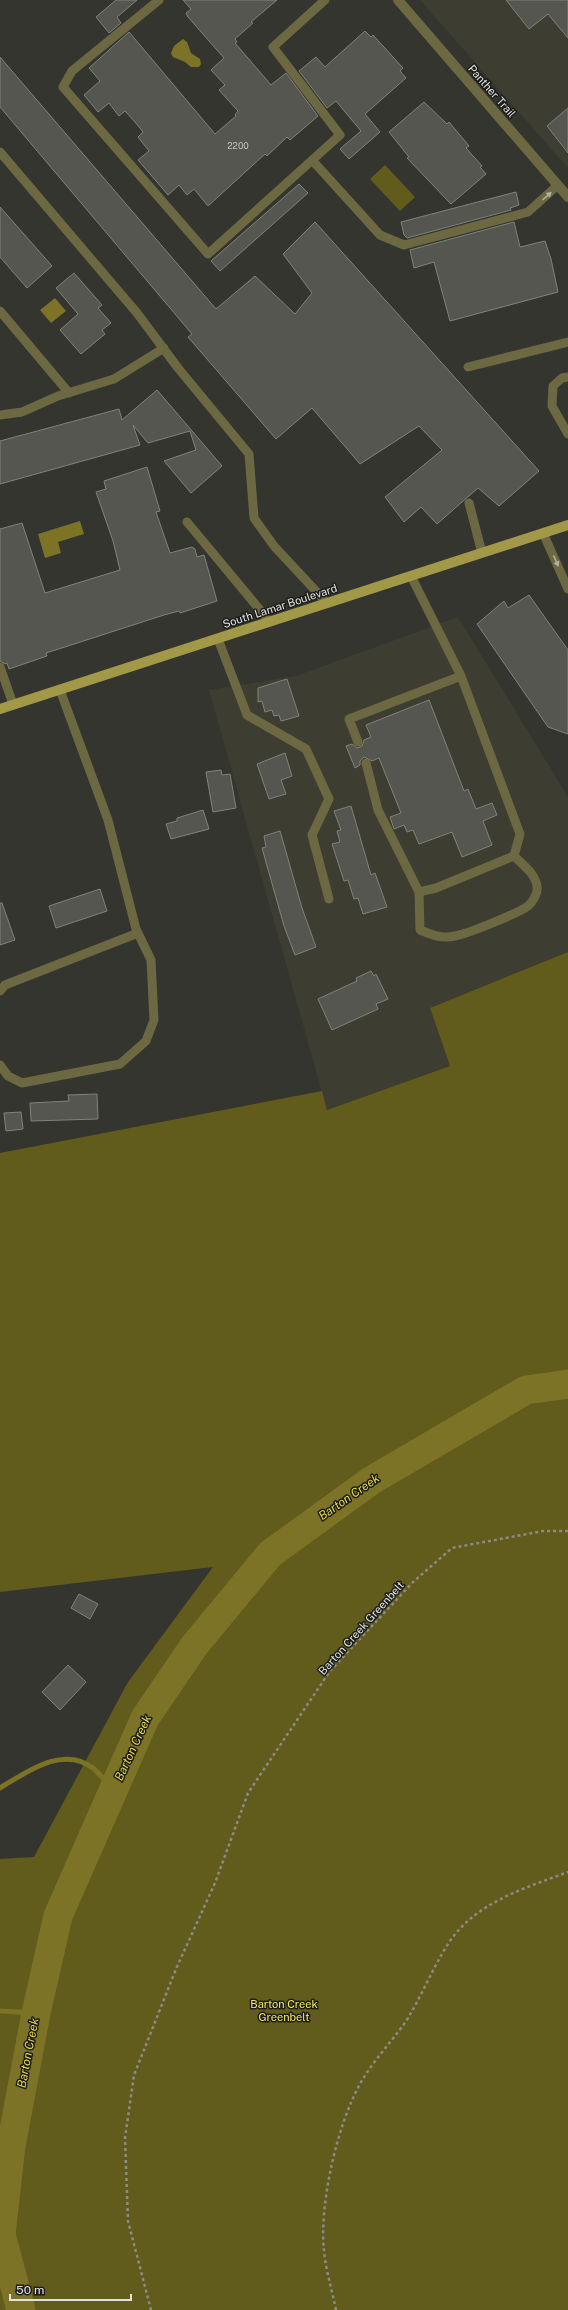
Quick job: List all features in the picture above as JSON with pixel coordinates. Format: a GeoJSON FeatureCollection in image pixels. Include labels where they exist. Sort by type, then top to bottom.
{"type":"FeatureCollection","features":[{"type":"Feature","properties":{"kind":"main road","name":"South Lamar Boulevard"},"geometry":{"type":"LineString","coordinates":[[0,709],[568,525]]}},
{"type":"Feature","properties":{"kind":"street","name":"Panther Trail"},"geometry":{"type":"LineString","coordinates":[[398,0],[568,197]]}},
{"type":"Feature","properties":{"kind":"lane"},"geometry":{"type":"LineString","coordinates":[[159,0],[72,72],[63,88],[208,254],[340,135],[273,47],[324,0]]}},
{"type":"Feature","properties":{"kind":"lane"},"geometry":{"type":"LineString","coordinates":[[0,152],[137,313],[248,454],[254,518],[274,546],[326,603]]}},
{"type":"Feature","properties":{"kind":"lane"},"geometry":{"type":"LineString","coordinates":[[312,160],[380,235],[404,245],[528,212],[558,185]]}},
{"type":"Feature","properties":{"kind":"lane"},"geometry":{"type":"LineString","coordinates":[[0,311],[69,392]]}},
{"type":"Feature","properties":{"kind":"lane"},"geometry":{"type":"LineString","coordinates":[[468,368],[568,342]]}},
{"type":"Feature","properties":{"kind":"lane"},"geometry":{"type":"LineString","coordinates":[[0,415],[22,412],[69,392],[114,379],[164,348]]}},
{"type":"Feature","properties":{"kind":"lane"},"geometry":{"type":"LineString","coordinates":[[568,377],[562,378],[553,386],[552,406],[568,434]]}},
{"type":"Feature","properties":{"kind":"lane"},"geometry":{"type":"LineString","coordinates":[[469,503],[482,553]]}},
{"type":"Feature","properties":{"kind":"lane"},"geometry":{"type":"LineString","coordinates":[[187,522],[270,622]]}},
{"type":"Feature","properties":{"kind":"lane"},"geometry":{"type":"LineString","coordinates":[[543,533],[568,589]]}},
{"type":"Feature","properties":{"kind":"lane"},"geometry":{"type":"LineString","coordinates":[[411,576],[461,676],[520,834],[514,856]]}},
{"type":"Feature","properties":{"kind":"lane"},"geometry":{"type":"LineString","coordinates":[[218,639],[247,715],[306,749],[329,800],[312,835],[329,899]]}},
{"type":"Feature","properties":{"kind":"lane"},"geometry":{"type":"LineString","coordinates":[[0,667],[13,704]]}},
{"type":"Feature","properties":{"kind":"lane"},"geometry":{"type":"LineString","coordinates":[[358,742],[349,719],[461,676]]}},
{"type":"Feature","properties":{"kind":"lane"},"geometry":{"type":"LineString","coordinates":[[0,1065],[8,1076],[22,1083],[120,1064],[146,1041],[154,1020],[151,960],[138,934],[108,820],[60,690]]}},
{"type":"Feature","properties":{"kind":"lane"},"geometry":{"type":"LineString","coordinates":[[366,763],[378,810],[419,892],[420,930],[437,937],[455,936],[485,925],[528,906],[534,900],[538,889],[534,877],[514,856]]}},
{"type":"Feature","properties":{"kind":"lane"},"geometry":{"type":"LineString","coordinates":[[419,892],[443,886],[514,856]]}},
{"type":"Feature","properties":{"kind":"lane"},"geometry":{"type":"LineString","coordinates":[[0,991],[5,985],[138,934]]}},
{"type":"Feature","properties":{"kind":"path","name":"Barton Creek Greenbelt"},"geometry":{"type":"LineString","coordinates":[[151,2310],[128,2221],[125,2138],[134,2075],[176,1970],[215,1883],[248,1793],[330,1670],[413,1582],[452,1548],[543,1531],[568,1531]]}},
{"type":"Feature","properties":{"kind":"path"},"geometry":{"type":"LineString","coordinates":[[336,2310],[325,2257],[322,2223],[325,2202],[341,2130],[360,2084],[398,2033],[450,1941],[467,1921],[490,1904],[527,1887],[568,1872]]}},
{"type":"Feature","properties":{"kind":"shaded area"},"geometry":{"type":"Polygon","coordinates":[[[420,0],[568,0],[568,168],[420,0]]]}},
{"type":"Feature","properties":{"kind":"shaded area"},"geometry":{"type":"Polygon","coordinates":[[[183,39],[187,42],[191,53],[200,59],[201,64],[199,67],[191,67],[185,62],[173,57],[171,53],[174,46],[183,39]]]}},
{"type":"Feature","properties":{"kind":"shaded area"},"geometry":{"type":"Polygon","coordinates":[[[55,298],[66,311],[51,323],[40,310],[55,298]]]}},
{"type":"Feature","properties":{"kind":"shaded area"},"geometry":{"type":"Polygon","coordinates":[[[80,521],[84,534],[58,542],[61,553],[45,558],[38,534],[80,521]]]}},
{"type":"Feature","properties":{"kind":"shaded area"},"geometry":{"type":"Polygon","coordinates":[[[458,617],[568,797],[568,952],[430,1008],[450,1066],[327,1110],[209,690],[296,676],[458,617]]]}},
{"type":"Feature","properties":{"kind":"green space"},"geometry":{"type":"Polygon","coordinates":[[[385,165],[415,197],[400,211],[370,179],[385,165]]]}},
{"type":"Feature","properties":{"kind":"green space","name":"Barton Creek Greenbelt"},"geometry":{"type":"Polygon","coordinates":[[[568,952],[568,2310],[0,2310],[0,1859],[34,1857],[128,1682],[213,1567],[0,1592],[0,1153],[322,1091],[327,1110],[450,1066],[430,1008],[568,952]]]}},
{"type":"Feature","properties":{"kind":"building"},"geometry":{"type":"Polygon","coordinates":[[[116,0],[137,0],[117,17],[121,23],[109,33],[96,17],[116,0]]]}},
{"type":"Feature","properties":{"kind":"building"},"geometry":{"type":"Polygon","coordinates":[[[183,0],[277,0],[251,22],[253,23],[235,39],[237,42],[235,43],[271,85],[286,73],[318,116],[290,140],[287,137],[267,156],[265,154],[208,206],[194,189],[187,195],[179,185],[168,195],[138,160],[149,151],[138,137],[143,132],[135,122],[125,111],[119,116],[109,103],[98,112],[84,95],[100,81],[89,68],[129,32],[215,134],[236,116],[235,115],[238,111],[219,90],[225,85],[211,70],[224,58],[188,17],[186,13],[191,9],[183,0]]]}},
{"type":"Feature","properties":{"kind":"building"},"geometry":{"type":"Polygon","coordinates":[[[506,0],[568,0],[568,38],[548,14],[529,29],[506,0]]]}},
{"type":"Feature","properties":{"kind":"building"},"geometry":{"type":"Polygon","coordinates":[[[365,31],[371,37],[373,35],[403,68],[400,71],[406,78],[365,114],[380,132],[349,159],[340,149],[361,131],[336,101],[327,108],[299,71],[316,57],[325,67],[365,31]]]}},
{"type":"Feature","properties":{"kind":"building"},"geometry":{"type":"Polygon","coordinates":[[[0,57],[216,309],[255,276],[295,314],[312,293],[283,254],[315,222],[539,471],[499,506],[478,488],[437,524],[421,507],[404,522],[385,497],[442,450],[419,426],[360,464],[312,408],[276,439],[188,337],[192,334],[0,107],[0,57]]]}},
{"type":"Feature","properties":{"kind":"building"},"geometry":{"type":"Polygon","coordinates":[[[424,102],[447,124],[449,122],[469,146],[466,148],[482,166],[480,167],[486,174],[451,204],[407,158],[409,157],[389,132],[424,102]]]}},
{"type":"Feature","properties":{"kind":"building"},"geometry":{"type":"Polygon","coordinates":[[[568,108],[568,153],[547,126],[568,108]]]}},
{"type":"Feature","properties":{"kind":"building"},"geometry":{"type":"Polygon","coordinates":[[[299,184],[308,193],[220,271],[211,261],[299,184]]]}},
{"type":"Feature","properties":{"kind":"building"},"geometry":{"type":"Polygon","coordinates":[[[516,192],[519,205],[510,208],[511,210],[407,238],[404,235],[401,222],[516,192]]]}},
{"type":"Feature","properties":{"kind":"building"},"geometry":{"type":"Polygon","coordinates":[[[0,207],[52,266],[27,288],[0,257],[0,207]]]}},
{"type":"Feature","properties":{"kind":"building"},"geometry":{"type":"Polygon","coordinates":[[[514,222],[520,247],[545,241],[551,259],[558,292],[450,321],[434,262],[414,268],[410,250],[514,222]]]}},
{"type":"Feature","properties":{"kind":"building"},"geometry":{"type":"Polygon","coordinates":[[[74,273],[102,305],[98,308],[111,323],[102,330],[105,334],[81,354],[60,330],[78,314],[56,288],[74,273]]]}},
{"type":"Feature","properties":{"kind":"building"},"geometry":{"type":"Polygon","coordinates":[[[157,390],[222,466],[191,493],[164,461],[196,450],[190,431],[148,443],[133,425],[140,445],[0,484],[0,441],[119,409],[122,420],[157,390]]]}},
{"type":"Feature","properties":{"kind":"building"},"geometry":{"type":"Polygon","coordinates":[[[147,467],[160,511],[156,512],[170,553],[192,547],[195,549],[197,557],[204,555],[217,601],[180,613],[179,611],[164,615],[46,653],[47,656],[9,669],[7,663],[5,664],[0,661],[0,529],[22,523],[45,593],[120,570],[113,541],[96,492],[106,489],[104,481],[147,467]]]}},
{"type":"Feature","properties":{"kind":"building"},"geometry":{"type":"Polygon","coordinates":[[[529,595],[568,650],[568,734],[548,727],[477,624],[504,601],[508,608],[529,595]]]}},
{"type":"Feature","properties":{"kind":"building"},"geometry":{"type":"Polygon","coordinates":[[[287,679],[299,716],[281,721],[279,715],[274,716],[272,710],[265,712],[262,701],[258,702],[258,688],[287,679]]]}},
{"type":"Feature","properties":{"kind":"building"},"geometry":{"type":"Polygon","coordinates":[[[429,700],[464,791],[468,789],[476,809],[492,803],[497,815],[483,821],[492,845],[462,857],[452,832],[419,844],[413,830],[407,832],[404,825],[394,829],[390,817],[401,813],[379,758],[372,761],[364,757],[360,761],[360,765],[355,768],[346,746],[352,744],[357,748],[362,746],[364,740],[371,737],[366,725],[429,700]]]}},
{"type":"Feature","properties":{"kind":"building"},"geometry":{"type":"Polygon","coordinates":[[[285,753],[292,776],[281,780],[286,794],[269,799],[257,764],[285,753]]]}},
{"type":"Feature","properties":{"kind":"building"},"geometry":{"type":"Polygon","coordinates":[[[221,770],[222,775],[230,774],[236,808],[213,812],[206,772],[221,770]]]}},
{"type":"Feature","properties":{"kind":"building"},"geometry":{"type":"Polygon","coordinates":[[[351,806],[371,875],[375,873],[387,907],[363,914],[358,898],[354,899],[348,880],[344,881],[332,844],[340,842],[337,831],[341,830],[334,811],[351,806]]]}},
{"type":"Feature","properties":{"kind":"building"},"geometry":{"type":"Polygon","coordinates":[[[203,810],[209,829],[171,839],[166,824],[177,821],[177,818],[203,810]]]}},
{"type":"Feature","properties":{"kind":"building"},"geometry":{"type":"Polygon","coordinates":[[[280,831],[302,908],[316,947],[295,955],[284,926],[262,848],[266,847],[264,836],[280,831]]]}},
{"type":"Feature","properties":{"kind":"building"},"geometry":{"type":"Polygon","coordinates":[[[100,889],[107,911],[56,928],[49,906],[100,889]]]}},
{"type":"Feature","properties":{"kind":"building"},"geometry":{"type":"Polygon","coordinates":[[[0,903],[2,903],[15,940],[0,945],[0,903]]]}},
{"type":"Feature","properties":{"kind":"building"},"geometry":{"type":"Polygon","coordinates":[[[371,971],[374,976],[376,974],[388,999],[376,1004],[378,1009],[332,1030],[318,999],[357,981],[356,978],[371,971]]]}},
{"type":"Feature","properties":{"kind":"building"},"geometry":{"type":"Polygon","coordinates":[[[97,1094],[98,1119],[31,1121],[30,1103],[69,1101],[68,1095],[97,1094]]]}},
{"type":"Feature","properties":{"kind":"building"},"geometry":{"type":"Polygon","coordinates":[[[21,1112],[23,1129],[6,1131],[4,1113],[21,1112]]]}},
{"type":"Feature","properties":{"kind":"building"},"geometry":{"type":"Polygon","coordinates":[[[79,1594],[98,1604],[90,1619],[71,1608],[79,1594]]]}},
{"type":"Feature","properties":{"kind":"building"},"geometry":{"type":"Polygon","coordinates":[[[68,1665],[86,1682],[60,1710],[42,1692],[68,1665]]]}},
{"type":"Feature","properties":{"kind":"waterway","name":"Barton Creek"},"geometry":{"type":"LineString","coordinates":[[21,2310],[1,2234],[11,2146],[36,2013],[58,1916],[145,1718],[194,1646],[270,1554],[372,1480],[526,1390],[568,1384]]}},
{"type":"Feature","properties":{"kind":"waterway"},"geometry":{"type":"LineString","coordinates":[[0,1788],[45,1763],[69,1759],[81,1762],[93,1768],[114,1790]]}},
{"type":"Feature","properties":{"kind":"waterway"},"geometry":{"type":"LineString","coordinates":[[0,2011],[36,2013]]}}]}
